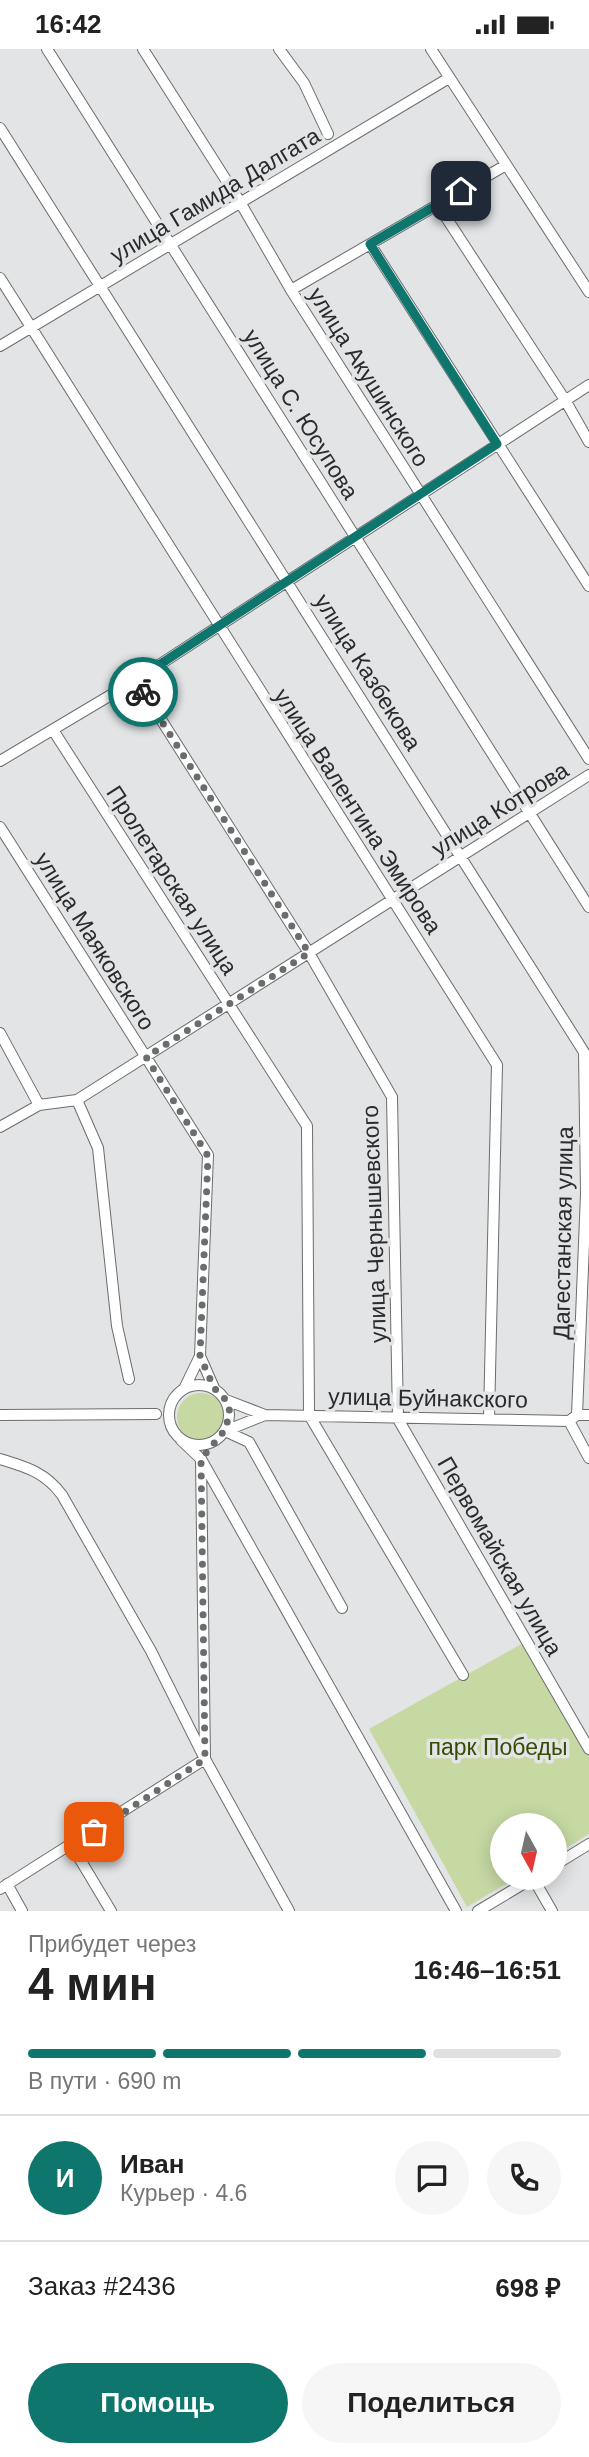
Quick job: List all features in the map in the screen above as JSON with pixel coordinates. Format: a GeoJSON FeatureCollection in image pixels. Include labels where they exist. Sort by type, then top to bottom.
{"type":"FeatureCollection","features":[{"type":"Feature","properties":{"kind":"street","name":"улица С. Юсупова"},"geometry":{"type":"LineString","coordinates":[[47,49],[589,907]]}},
{"type":"Feature","properties":{"kind":"street","name":"улица Акушинского"},"geometry":{"type":"LineString","coordinates":[[144,49],[240,202],[291,290],[589,759]]}},
{"type":"Feature","properties":{"kind":"street"},"geometry":{"type":"LineString","coordinates":[[279,49],[304,83],[328,134]]}},
{"type":"Feature","properties":{"kind":"street"},"geometry":{"type":"LineString","coordinates":[[431,49],[589,292]]}},
{"type":"Feature","properties":{"kind":"street","name":"улица Гамида Далгата"},"geometry":{"type":"LineString","coordinates":[[0,346],[449,78]]}},
{"type":"Feature","properties":{"kind":"street","name":"улица Казбекова"},"geometry":{"type":"LineString","coordinates":[[0,128],[587,1056]]}},
{"type":"Feature","properties":{"kind":"street"},"geometry":{"type":"LineString","coordinates":[[291,290],[506,165]]}},
{"type":"Feature","properties":{"kind":"street"},"geometry":{"type":"LineString","coordinates":[[438,205],[565,400],[589,442]]}},
{"type":"Feature","properties":{"kind":"street"},"geometry":{"type":"LineString","coordinates":[[370,244],[589,586]]}},
{"type":"Feature","properties":{"kind":"street","name":"улица Валентина Эмирова"},"geometry":{"type":"LineString","coordinates":[[0,278],[217,627],[497,1065],[489,1419]]}},
{"type":"Feature","properties":{"kind":"street"},"geometry":{"type":"LineString","coordinates":[[0,761],[136,680],[589,385]]}},
{"type":"Feature","properties":{"kind":"street","name":"улица Чернышевского"},"geometry":{"type":"LineString","coordinates":[[136,680],[309,953],[392,1097],[398,1419]]}},
{"type":"Feature","properties":{"kind":"street","name":"Пролетарская улица"},"geometry":{"type":"LineString","coordinates":[[53,730],[307,1126],[309,1415]]}},
{"type":"Feature","properties":{"kind":"street","name":"улица Котрова"},"geometry":{"type":"LineString","coordinates":[[0,1127],[39,1105],[77,1100],[589,775]]}},
{"type":"Feature","properties":{"kind":"street","name":"улица Маяковского"},"geometry":{"type":"LineString","coordinates":[[0,827],[208,1156],[200,1356]]}},
{"type":"Feature","properties":{"kind":"street"},"geometry":{"type":"LineString","coordinates":[[0,1033],[39,1105]]}},
{"type":"Feature","properties":{"kind":"street","name":"Дагестанская улица"},"geometry":{"type":"LineString","coordinates":[[573,1418],[587,1197],[587,1056]]}},
{"type":"Feature","properties":{"kind":"street"},"geometry":{"type":"LineString","coordinates":[[77,1100],[98,1149],[117,1326],[129,1379]]}},
{"type":"Feature","properties":{"kind":"street"},"geometry":{"type":"LineString","coordinates":[[200,1356],[214,1388],[226,1400],[264,1415]]}},
{"type":"Feature","properties":{"kind":"street"},"geometry":{"type":"LineString","coordinates":[[0,1415],[156,1415],[184,1389],[200,1356]]}},
{"type":"Feature","properties":{"kind":"street"},"geometry":{"type":"LineString","coordinates":[[184,1389],[204,1385],[214,1388]]}},
{"type":"Feature","properties":{"kind":"street"},"geometry":{"type":"LineString","coordinates":[[225,1430],[230,1412],[226,1400]]}},
{"type":"Feature","properties":{"kind":"street"},"geometry":{"type":"LineString","coordinates":[[172,1403],[169,1413],[178,1436],[202,1445],[213,1443]]}},
{"type":"Feature","properties":{"kind":"street"},"geometry":{"type":"LineString","coordinates":[[156,1415],[201,1459],[456,1911]]}},
{"type":"Feature","properties":{"kind":"street"},"geometry":{"type":"LineString","coordinates":[[205,1759],[201,1459],[225,1430],[264,1415]]}},
{"type":"Feature","properties":{"kind":"street","name":"улица Буйнакского"},"geometry":{"type":"LineString","coordinates":[[264,1415],[398,1419],[573,1418],[589,1415]]}},
{"type":"Feature","properties":{"kind":"street"},"geometry":{"type":"LineString","coordinates":[[309,1415],[463,1675]]}},
{"type":"Feature","properties":{"kind":"street"},"geometry":{"type":"LineString","coordinates":[[573,1418],[589,1458]]}},
{"type":"Feature","properties":{"kind":"street","name":"Первомайская улица"},"geometry":{"type":"LineString","coordinates":[[398,1419],[589,1749]]}},
{"type":"Feature","properties":{"kind":"street"},"geometry":{"type":"LineString","coordinates":[[225,1430],[249,1442],[342,1608]]}},
{"type":"Feature","properties":{"kind":"street"},"geometry":{"type":"LineString","coordinates":[[0,1459],[40,1472],[62,1495],[151,1651],[205,1759],[289,1911]]}},
{"type":"Feature","properties":{"kind":"street"},"geometry":{"type":"LineString","coordinates":[[22,1911],[4,1886],[72,1846],[205,1759]]}},
{"type":"Feature","properties":{"kind":"street"},"geometry":{"type":"LineString","coordinates":[[567,1858],[589,1844]]}},
{"type":"Feature","properties":{"kind":"street"},"geometry":{"type":"LineString","coordinates":[[72,1846],[111,1911]]}},
{"type":"Feature","properties":{"kind":"street"},"geometry":{"type":"LineString","coordinates":[[478,1911],[513,1890]]}},
{"type":"Feature","properties":{"kind":"street"},"geometry":{"type":"LineString","coordinates":[[540,1890],[552,1911]]}},
{"type":"Feature","properties":{"kind":"green space"},"geometry":{"type":"Polygon","coordinates":[[[201,1393],[218,1400],[225,1417],[218,1434],[201,1441],[184,1434],[177,1417],[184,1400],[201,1393]]]}},
{"type":"Feature","properties":{"kind":"green space","name":"парк Победы"},"geometry":{"type":"Polygon","coordinates":[[[527,1641],[589,1747],[589,1834],[567,1848],[567,1813],[490,1813],[490,1890],[496,1890],[467,1907],[369,1729],[527,1641]]]}},
{"type":"Feature","properties":{"kind":"way so far"},"geometry":{"type":"LineString","coordinates":[[94,1832],[205,1759],[200,1556],[201,1459],[229,1424],[230,1412],[226,1400],[214,1388],[200,1356],[208,1156],[146,1057],[309,953],[143,692]]}},
{"type":"Feature","properties":{"kind":"route"},"geometry":{"type":"LineString","coordinates":[[143,692],[136,680],[497,444],[370,244],[461,191]]}}]}
